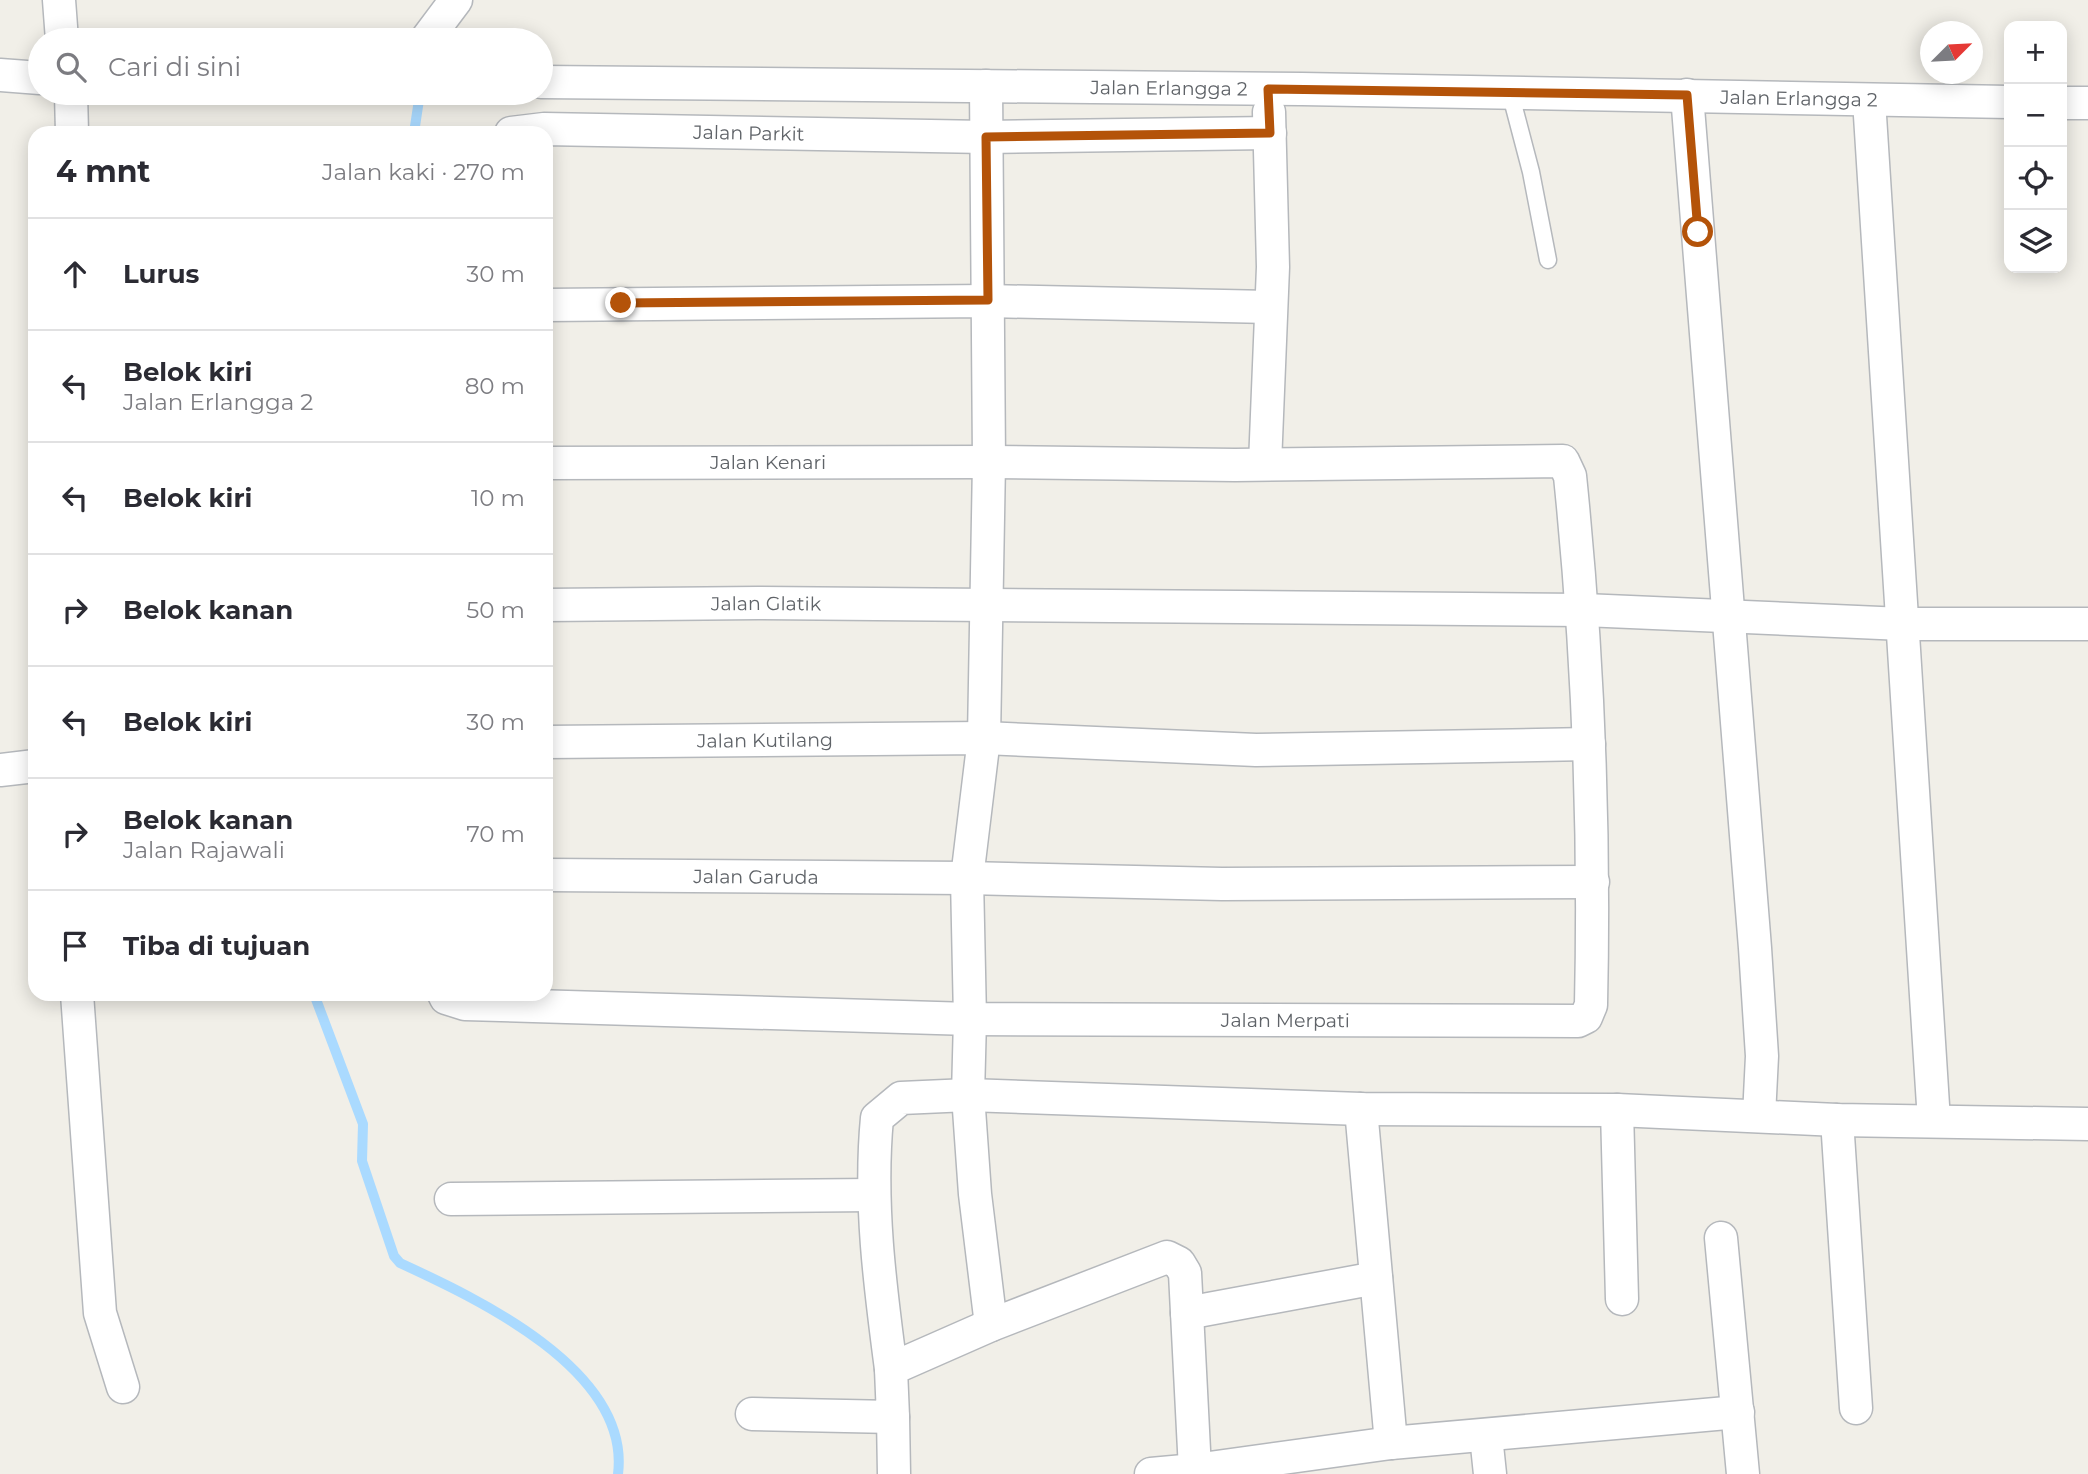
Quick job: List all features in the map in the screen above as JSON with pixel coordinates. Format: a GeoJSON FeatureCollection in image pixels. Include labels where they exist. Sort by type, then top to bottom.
{"type":"FeatureCollection","features":[{"type":"Feature","properties":{"kind":"street"},"geometry":{"type":"LineString","coordinates":[[59,0],[61,28]]}},
{"type":"Feature","properties":{"kind":"street"},"geometry":{"type":"LineString","coordinates":[[435,28],[456,0]]}},
{"type":"Feature","properties":{"kind":"street"},"geometry":{"type":"LineString","coordinates":[[0,75],[28,77]]}},
{"type":"Feature","properties":{"kind":"street","name":"Jalan Erlangga 2"},"geometry":{"type":"LineString","coordinates":[[553,82],[1510,92],[2004,102]]}},
{"type":"Feature","properties":{"kind":"street"},"geometry":{"type":"LineString","coordinates":[[986,86],[989,462],[984,738],[967,878],[970,1019],[968,1095],[975,1194],[991,1325]]}},
{"type":"Feature","properties":{"kind":"street"},"geometry":{"type":"LineString","coordinates":[[1265,464],[1273,267],[1268,89]]}},
{"type":"Feature","properties":{"kind":"street"},"geometry":{"type":"LineString","coordinates":[[1687,95],[1730,617],[1761,1043],[1759,1116]]}},
{"type":"Feature","properties":{"kind":"street"},"geometry":{"type":"LineString","coordinates":[[1869,100],[1934,1121]]}},
{"type":"Feature","properties":{"kind":"street"},"geometry":{"type":"LineString","coordinates":[[2067,103],[2088,103]]}},
{"type":"Feature","properties":{"kind":"street"},"geometry":{"type":"LineString","coordinates":[[71,105],[72,126]]}},
{"type":"Feature","properties":{"kind":"street","name":"Jalan Parkit"},"geometry":{"type":"LineString","coordinates":[[553,129],[986,137],[1270,133]]}},
{"type":"Feature","properties":{"kind":"street"},"geometry":{"type":"LineString","coordinates":[[553,305],[988,300],[1270,307]]}},
{"type":"Feature","properties":{"kind":"street","name":"Jalan Kenari"},"geometry":{"type":"LineString","coordinates":[[553,463],[1265,464],[1563,461],[1570,476],[1584,610]]}},
{"type":"Feature","properties":{"kind":"street","name":"Jalan Glatik"},"geometry":{"type":"LineString","coordinates":[[553,605],[758,603],[1584,610],[1903,624],[2088,624]]}},
{"type":"Feature","properties":{"kind":"street"},"geometry":{"type":"LineString","coordinates":[[1584,610],[1594,882]]}},
{"type":"Feature","properties":{"kind":"street","name":"Jalan Kutilang"},"geometry":{"type":"LineString","coordinates":[[553,743],[984,738],[1256,750],[1589,744]]}},
{"type":"Feature","properties":{"kind":"street"},"geometry":{"type":"LineString","coordinates":[[0,769],[28,767]]}},
{"type":"Feature","properties":{"kind":"street","name":"Jalan Garuda"},"geometry":{"type":"LineString","coordinates":[[553,875],[967,878],[1222,884],[1594,882]]}},
{"type":"Feature","properties":{"kind":"street","name":"Jalan Merpati"},"geometry":{"type":"LineString","coordinates":[[970,1019],[1578,1021],[1586,1017],[1591,1005],[1594,882]]}},
{"type":"Feature","properties":{"kind":"street"},"geometry":{"type":"LineString","coordinates":[[78,1001],[100,1313],[122,1387]]}},
{"type":"Feature","properties":{"kind":"street"},"geometry":{"type":"LineString","coordinates":[[456,1001],[465,1004],[970,1019]]}},
{"type":"Feature","properties":{"kind":"street"},"geometry":{"type":"LineString","coordinates":[[894,1474],[891,1369],[873,1195],[877,1118],[901,1098],[968,1095],[1361,1110],[1618,1110],[1837,1120],[2088,1124]]}},
{"type":"Feature","properties":{"kind":"street"},"geometry":{"type":"LineString","coordinates":[[1361,1110],[1391,1443]]}},
{"type":"Feature","properties":{"kind":"street"},"geometry":{"type":"LineString","coordinates":[[1618,1110],[1622,1299]]}},
{"type":"Feature","properties":{"kind":"street"},"geometry":{"type":"LineString","coordinates":[[1837,1120],[1856,1408]]}},
{"type":"Feature","properties":{"kind":"street"},"geometry":{"type":"LineString","coordinates":[[451,1199],[873,1195]]}},
{"type":"Feature","properties":{"kind":"street"},"geometry":{"type":"LineString","coordinates":[[1721,1238],[1743,1474]]}},
{"type":"Feature","properties":{"kind":"street"},"geometry":{"type":"LineString","coordinates":[[891,1369],[991,1325],[1167,1257],[1179,1263],[1185,1273],[1195,1472]]}},
{"type":"Feature","properties":{"kind":"street"},"geometry":{"type":"LineString","coordinates":[[1187,1313],[1376,1278]]}},
{"type":"Feature","properties":{"kind":"street"},"geometry":{"type":"LineString","coordinates":[[1151,1474],[1344,1461],[1391,1443],[1738,1412]]}},
{"type":"Feature","properties":{"kind":"street"},"geometry":{"type":"LineString","coordinates":[[752,1414],[893,1417]]}},
{"type":"Feature","properties":{"kind":"street"},"geometry":{"type":"LineString","coordinates":[[1486,1436],[1490,1474]]}},
{"type":"Feature","properties":{"kind":"lane"},"geometry":{"type":"LineString","coordinates":[[1510,92],[1531,173],[1548,260]]}},
{"type":"Feature","properties":{"kind":"waterway"},"geometry":{"type":"LineString","coordinates":[[415,126],[418,105]]}},
{"type":"Feature","properties":{"kind":"waterway"},"geometry":{"type":"LineString","coordinates":[[317,1001],[363,1124],[362,1161],[394,1256],[400,1263],[506,1318],[542,1343],[575,1371],[600,1402],[615,1437],[618,1474]]}},
{"type":"Feature","properties":{"kind":"route"},"geometry":{"type":"LineString","coordinates":[[621,303],[988,300],[986,137],[1270,133],[1268,89],[1687,95],[1698,232]]}}]}
